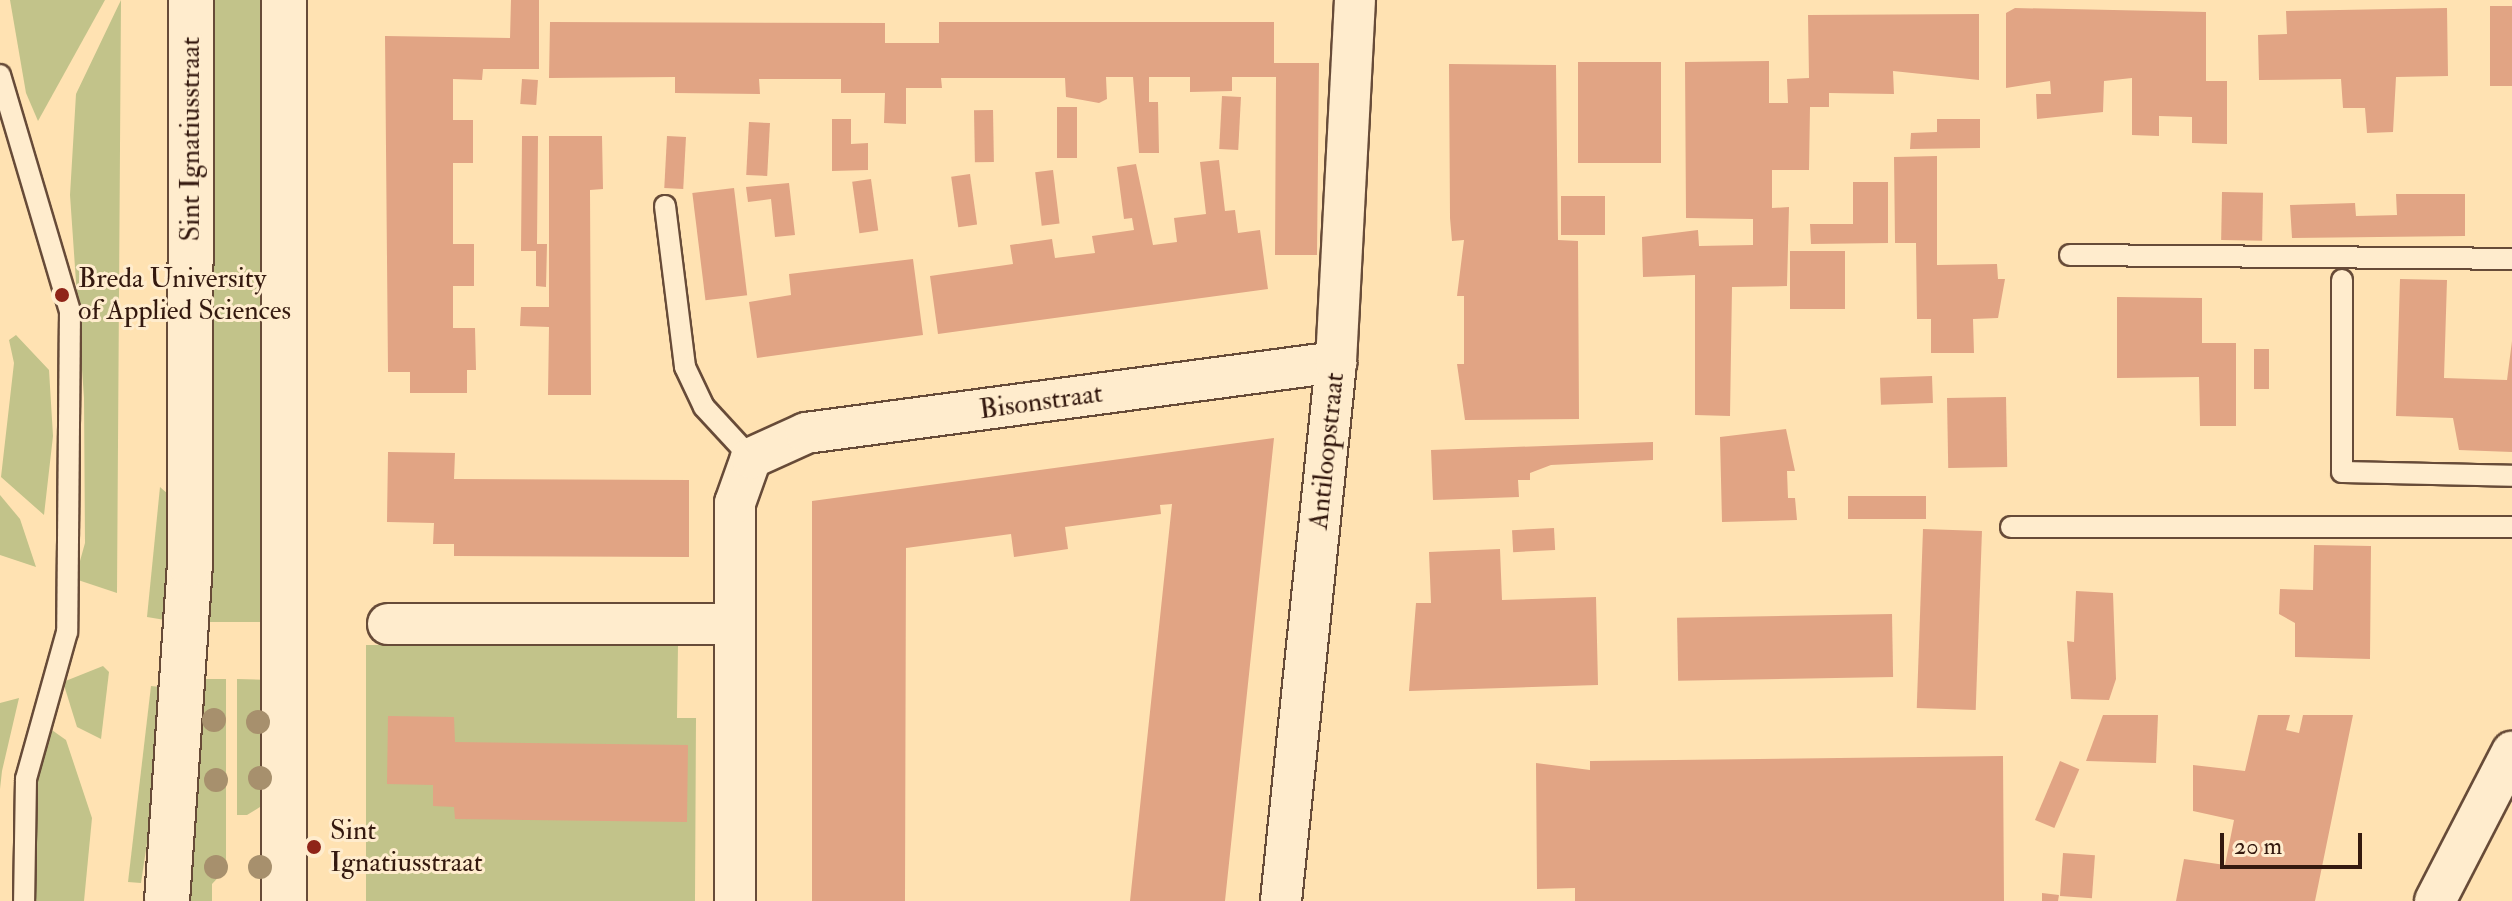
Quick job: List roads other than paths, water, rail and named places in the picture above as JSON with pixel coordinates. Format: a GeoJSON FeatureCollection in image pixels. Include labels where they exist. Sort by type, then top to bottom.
{"type":"FeatureCollection","features":[{"type":"Feature","properties":{"kind":"main road","name":"Sint Ignatiusstraat"},"geometry":{"type":"LineString","coordinates":[[167,901],[190,564],[191,0]]}},
{"type":"Feature","properties":{"kind":"main road"},"geometry":{"type":"LineString","coordinates":[[284,0],[284,901]]}},
{"type":"Feature","properties":{"kind":"street","name":"Antiloopstraat"},"geometry":{"type":"LineString","coordinates":[[1281,901],[1336,362],[1355,0]]}},
{"type":"Feature","properties":{"kind":"street","name":"Bisonstraat"},"geometry":{"type":"LineString","coordinates":[[751,458],[806,433],[1336,362]]}},
{"type":"Feature","properties":{"kind":"street"},"geometry":{"type":"LineString","coordinates":[[735,901],[735,503],[751,458]]}},
{"type":"Feature","properties":{"kind":"street"},"geometry":{"type":"LineString","coordinates":[[388,624],[735,624]]}},
{"type":"Feature","properties":{"kind":"street"},"geometry":{"type":"LineString","coordinates":[[2435,901],[2512,752]]}},
{"type":"Feature","properties":{"kind":"lane"},"geometry":{"type":"LineString","coordinates":[[0,75],[70,311],[67,632],[26,779],[24,901]]}},
{"type":"Feature","properties":{"kind":"lane"},"geometry":{"type":"LineString","coordinates":[[665,206],[685,367],[704,407],[751,458]]}},
{"type":"Feature","properties":{"kind":"lane"},"geometry":{"type":"LineString","coordinates":[[2070,255],[2512,259]]}},
{"type":"Feature","properties":{"kind":"lane"},"geometry":{"type":"LineString","coordinates":[[2342,280],[2342,472],[2512,476]]}},
{"type":"Feature","properties":{"kind":"lane"},"geometry":{"type":"LineString","coordinates":[[2011,527],[2512,527]]}},
{"type":"Feature","properties":{"kind":"place","name":"Breda University of Applied Sciences"},"geometry":{"type":"Point","coordinates":[62,295]}},
{"type":"Feature","properties":{"kind":"place","name":"Sint Ignatiusstraat"},"geometry":{"type":"Point","coordinates":[314,847]}}]}
